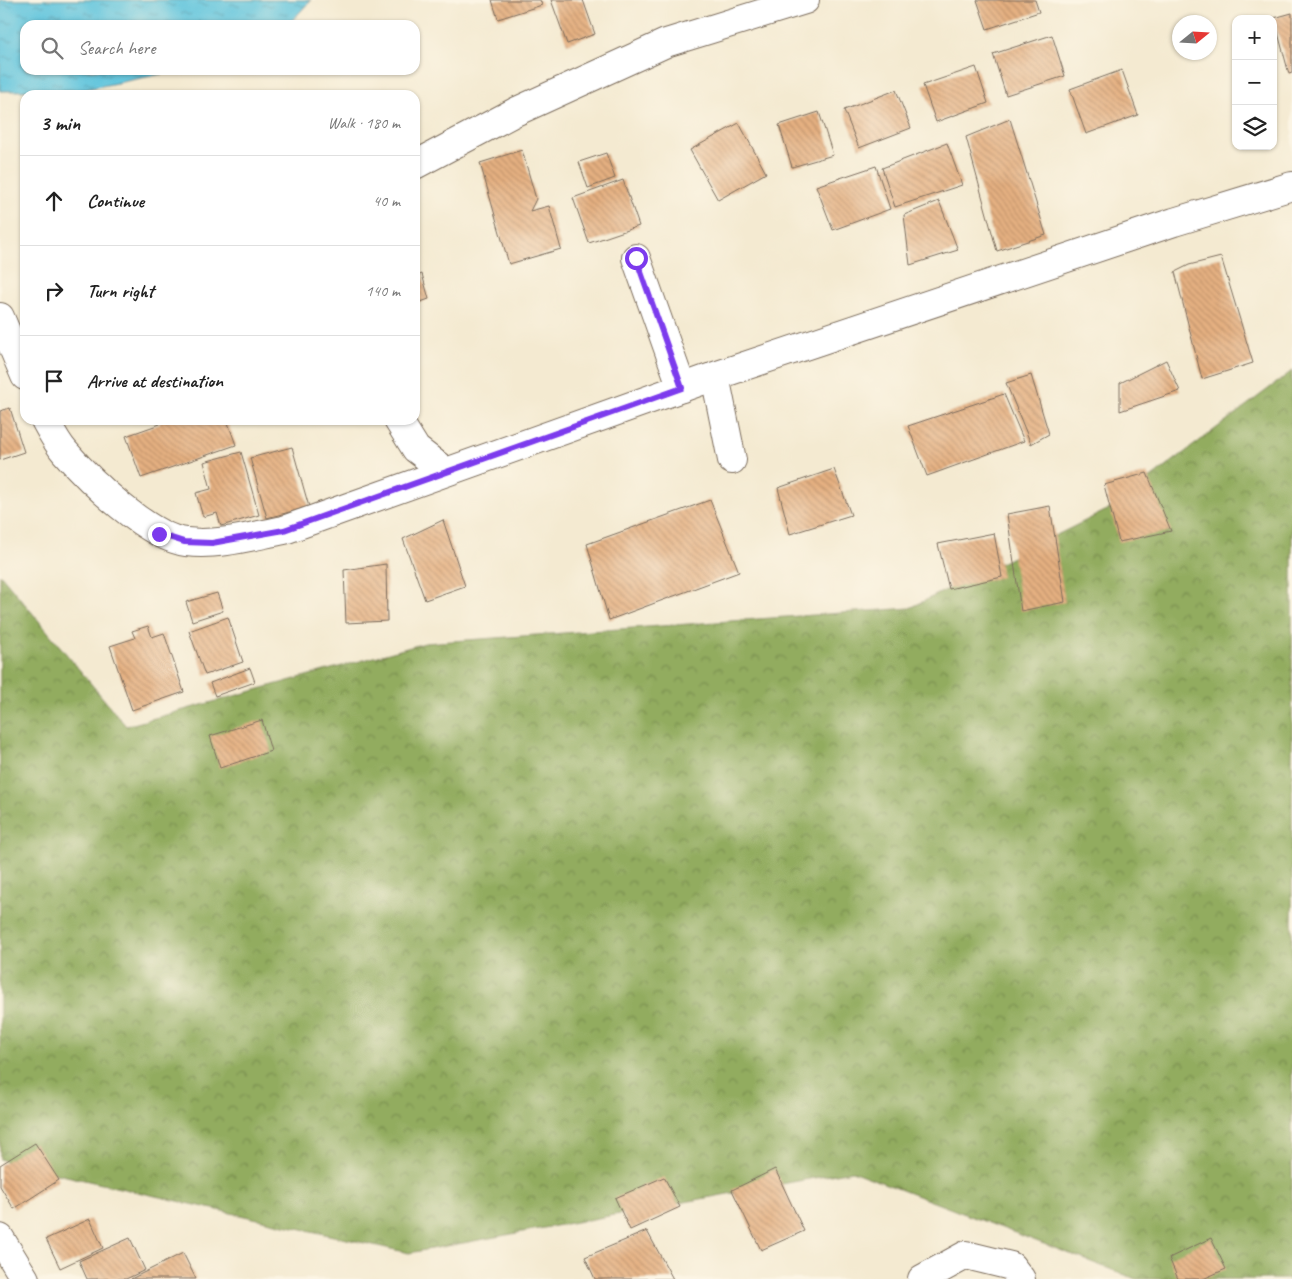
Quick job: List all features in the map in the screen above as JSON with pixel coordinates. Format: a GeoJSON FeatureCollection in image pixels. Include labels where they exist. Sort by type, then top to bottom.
{"type":"FeatureCollection","features":[{"type":"Feature","properties":{"kind":"street"},"geometry":{"type":"LineString","coordinates":[[420,162],[515,112],[666,43],[805,0]]}},
{"type":"Feature","properties":{"kind":"street"},"geometry":{"type":"LineString","coordinates":[[48,425],[64,451],[87,476],[125,509],[159,534],[184,542],[212,543],[284,530],[715,376],[1174,222],[1292,186]]}},
{"type":"Feature","properties":{"kind":"street"},"geometry":{"type":"LineString","coordinates":[[636,258],[682,388]]}},
{"type":"Feature","properties":{"kind":"street"},"geometry":{"type":"LineString","coordinates":[[0,317],[20,364]]}},
{"type":"Feature","properties":{"kind":"street"},"geometry":{"type":"LineString","coordinates":[[715,376],[732,460]]}},
{"type":"Feature","properties":{"kind":"street"},"geometry":{"type":"LineString","coordinates":[[401,425],[416,449],[446,472]]}},
{"type":"Feature","properties":{"kind":"street"},"geometry":{"type":"LineString","coordinates":[[0,1238],[25,1279]]}},
{"type":"Feature","properties":{"kind":"street"},"geometry":{"type":"LineString","coordinates":[[922,1279],[966,1255],[1012,1266],[1021,1279]]}},
{"type":"Feature","properties":{"kind":"green space"},"geometry":{"type":"Polygon","coordinates":[[[1292,371],[1292,1279],[1136,1279],[852,1171],[409,1253],[13,1164],[0,1159],[0,574],[126,726],[425,643],[910,608],[1111,508],[1292,371]]]}},
{"type":"Feature","properties":{"kind":"water"},"geometry":{"type":"Polygon","coordinates":[[[0,0],[311,0],[293,20],[20,20],[20,75],[156,75],[82,90],[0,91],[0,0]]]}},
{"type":"Feature","properties":{"kind":"building"},"geometry":{"type":"Polygon","coordinates":[[[492,0],[540,0],[542,5],[498,19],[492,0]]]}},
{"type":"Feature","properties":{"kind":"building"},"geometry":{"type":"Polygon","coordinates":[[[551,0],[583,0],[595,34],[567,44],[551,0]]]}},
{"type":"Feature","properties":{"kind":"building"},"geometry":{"type":"Polygon","coordinates":[[[977,0],[1035,0],[1039,12],[987,29],[977,0]]]}},
{"type":"Feature","properties":{"kind":"building"},"geometry":{"type":"Polygon","coordinates":[[[1292,13],[1292,73],[1289,74],[1277,29],[1277,17],[1292,13]]]}},
{"type":"Feature","properties":{"kind":"building"},"geometry":{"type":"Polygon","coordinates":[[[1052,35],[1065,76],[1006,95],[993,54],[1052,35]]]}},
{"type":"Feature","properties":{"kind":"building"},"geometry":{"type":"Polygon","coordinates":[[[976,67],[988,103],[936,122],[923,85],[976,67]]]}},
{"type":"Feature","properties":{"kind":"building"},"geometry":{"type":"Polygon","coordinates":[[[1122,70],[1138,115],[1086,134],[1070,89],[1122,70]]]}},
{"type":"Feature","properties":{"kind":"building"},"geometry":{"type":"Polygon","coordinates":[[[896,90],[911,128],[859,148],[844,110],[896,90]]]}},
{"type":"Feature","properties":{"kind":"building"},"geometry":{"type":"Polygon","coordinates":[[[819,112],[833,155],[792,167],[779,125],[819,112]]]}},
{"type":"Feature","properties":{"kind":"building"},"geometry":{"type":"Polygon","coordinates":[[[1010,119],[1046,235],[997,251],[966,137],[1010,119]]]}},
{"type":"Feature","properties":{"kind":"building"},"geometry":{"type":"Polygon","coordinates":[[[739,123],[766,173],[718,200],[690,150],[739,123]]]}},
{"type":"Feature","properties":{"kind":"building"},"geometry":{"type":"Polygon","coordinates":[[[947,143],[962,185],[895,207],[882,168],[947,143]]]}},
{"type":"Feature","properties":{"kind":"building"},"geometry":{"type":"Polygon","coordinates":[[[522,150],[536,199],[530,211],[549,206],[561,249],[509,264],[480,163],[522,150]]]}},
{"type":"Feature","properties":{"kind":"building"},"geometry":{"type":"Polygon","coordinates":[[[606,153],[615,178],[588,188],[579,162],[606,153]]]}},
{"type":"Feature","properties":{"kind":"building"},"geometry":{"type":"Polygon","coordinates":[[[876,166],[890,209],[833,230],[816,186],[876,166]]]}},
{"type":"Feature","properties":{"kind":"building"},"geometry":{"type":"Polygon","coordinates":[[[623,180],[639,226],[589,243],[573,198],[623,180]]]}},
{"type":"Feature","properties":{"kind":"building"},"geometry":{"type":"Polygon","coordinates":[[[939,201],[958,250],[910,265],[904,215],[939,201]]]}},
{"type":"Feature","properties":{"kind":"building"},"geometry":{"type":"Polygon","coordinates":[[[1221,257],[1253,363],[1202,379],[1175,272],[1189,265],[1221,257]]]}},
{"type":"Feature","properties":{"kind":"building"},"geometry":{"type":"Polygon","coordinates":[[[422,274],[429,299],[420,302],[420,275],[422,274]]]}},
{"type":"Feature","properties":{"kind":"building"},"geometry":{"type":"Polygon","coordinates":[[[1166,360],[1180,391],[1120,411],[1120,383],[1166,360]]]}},
{"type":"Feature","properties":{"kind":"building"},"geometry":{"type":"Polygon","coordinates":[[[1031,375],[1049,434],[1031,444],[1006,383],[1031,375]]]}},
{"type":"Feature","properties":{"kind":"building"},"geometry":{"type":"Polygon","coordinates":[[[1004,394],[1024,441],[927,476],[908,426],[1004,394]]]}},
{"type":"Feature","properties":{"kind":"building"},"geometry":{"type":"Polygon","coordinates":[[[10,408],[24,452],[0,460],[0,411],[10,408]]]}},
{"type":"Feature","properties":{"kind":"building"},"geometry":{"type":"Polygon","coordinates":[[[157,425],[229,425],[236,445],[141,478],[126,436],[157,425]]]}},
{"type":"Feature","properties":{"kind":"building"},"geometry":{"type":"Polygon","coordinates":[[[292,447],[309,507],[267,518],[250,458],[292,447]]]}},
{"type":"Feature","properties":{"kind":"building"},"geometry":{"type":"Polygon","coordinates":[[[241,452],[259,515],[221,526],[217,513],[203,517],[196,493],[211,489],[204,462],[241,452]]]}},
{"type":"Feature","properties":{"kind":"building"},"geometry":{"type":"Polygon","coordinates":[[[834,469],[851,515],[790,534],[778,488],[834,469]]]}},
{"type":"Feature","properties":{"kind":"building"},"geometry":{"type":"Polygon","coordinates":[[[1147,473],[1171,531],[1119,542],[1104,485],[1147,473]]]}},
{"type":"Feature","properties":{"kind":"building"},"geometry":{"type":"Polygon","coordinates":[[[710,500],[739,572],[609,620],[587,544],[710,500]]]}},
{"type":"Feature","properties":{"kind":"building"},"geometry":{"type":"Polygon","coordinates":[[[1050,506],[1065,602],[1021,611],[1007,514],[1050,506]]]}},
{"type":"Feature","properties":{"kind":"building"},"geometry":{"type":"Polygon","coordinates":[[[443,520],[465,586],[425,600],[403,539],[443,520]]]}},
{"type":"Feature","properties":{"kind":"building"},"geometry":{"type":"Polygon","coordinates":[[[994,533],[1002,577],[949,589],[938,544],[994,533]]]}},
{"type":"Feature","properties":{"kind":"building"},"geometry":{"type":"Polygon","coordinates":[[[386,564],[387,621],[346,623],[344,570],[386,564]]]}},
{"type":"Feature","properties":{"kind":"building"},"geometry":{"type":"Polygon","coordinates":[[[217,593],[223,611],[192,621],[186,602],[217,593]]]}},
{"type":"Feature","properties":{"kind":"building"},"geometry":{"type":"Polygon","coordinates":[[[228,617],[243,662],[205,675],[189,631],[228,617]]]}},
{"type":"Feature","properties":{"kind":"building"},"geometry":{"type":"Polygon","coordinates":[[[148,626],[152,637],[164,633],[184,692],[132,710],[110,646],[135,638],[132,631],[148,626]]]}},
{"type":"Feature","properties":{"kind":"building"},"geometry":{"type":"Polygon","coordinates":[[[250,668],[255,682],[215,696],[210,683],[250,668]]]}},
{"type":"Feature","properties":{"kind":"building"},"geometry":{"type":"Polygon","coordinates":[[[262,720],[271,751],[220,768],[210,736],[262,720]]]}},
{"type":"Feature","properties":{"kind":"building"},"geometry":{"type":"Polygon","coordinates":[[[35,1143],[59,1180],[14,1209],[0,1186],[0,1165],[35,1143]]]}},
{"type":"Feature","properties":{"kind":"building"},"geometry":{"type":"Polygon","coordinates":[[[775,1169],[804,1231],[761,1250],[732,1190],[775,1169]]]}},
{"type":"Feature","properties":{"kind":"building"},"geometry":{"type":"Polygon","coordinates":[[[664,1177],[680,1207],[630,1230],[615,1198],[664,1177]]]}},
{"type":"Feature","properties":{"kind":"building"},"geometry":{"type":"Polygon","coordinates":[[[90,1219],[103,1248],[60,1268],[46,1239],[90,1219]]]}},
{"type":"Feature","properties":{"kind":"building"},"geometry":{"type":"Polygon","coordinates":[[[647,1231],[673,1279],[595,1279],[585,1257],[647,1231]]]}},
{"type":"Feature","properties":{"kind":"building"},"geometry":{"type":"Polygon","coordinates":[[[130,1238],[145,1270],[126,1279],[87,1279],[79,1261],[130,1238]]]}},
{"type":"Feature","properties":{"kind":"building"},"geometry":{"type":"Polygon","coordinates":[[[1211,1238],[1226,1269],[1203,1279],[1178,1279],[1169,1258],[1211,1238]]]}},
{"type":"Feature","properties":{"kind":"building"},"geometry":{"type":"Polygon","coordinates":[[[183,1253],[196,1279],[131,1279],[183,1253]]]}},
{"type":"Feature","properties":{"kind":"route"},"geometry":{"type":"LineString","coordinates":[[159,534],[184,542],[212,543],[284,530],[682,388],[636,258]]}}]}
